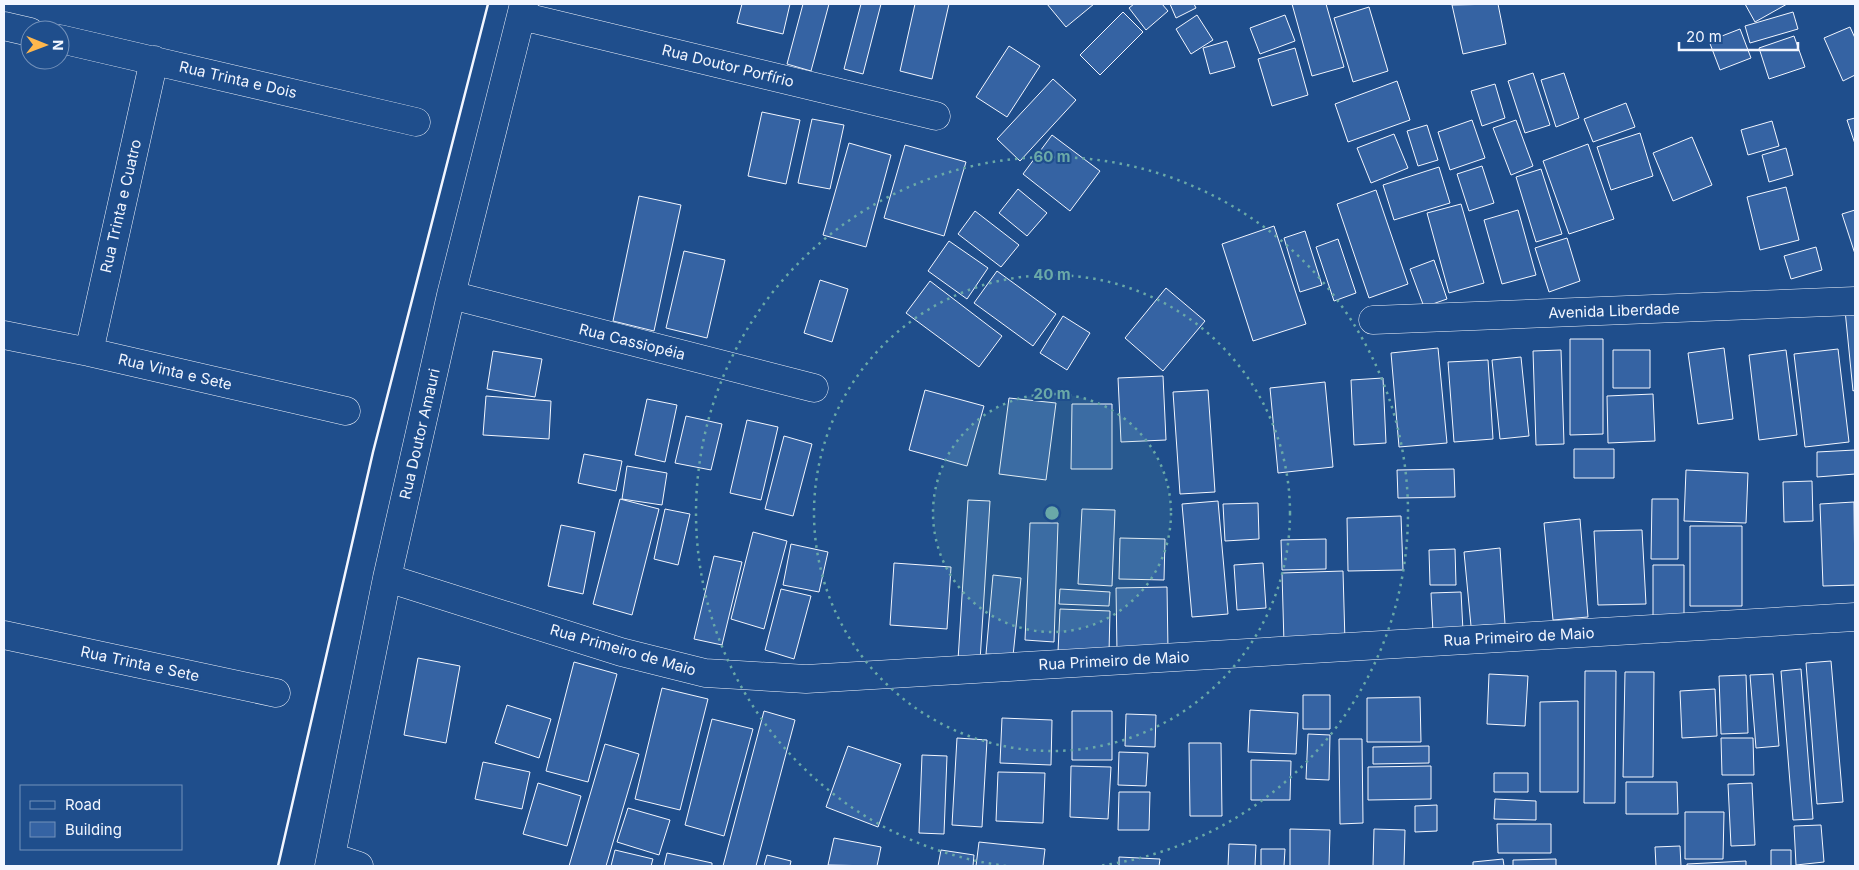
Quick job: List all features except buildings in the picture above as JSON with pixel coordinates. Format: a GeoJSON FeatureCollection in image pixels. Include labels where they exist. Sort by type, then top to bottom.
{"type":"FeatureCollection","features":[{"type":"Feature","properties":{"kind":"street","name":"Rua Doutor Porfírio"},"geometry":{"type":"LineString","coordinates":[[522,10],[936,116]]}},
{"type":"Feature","properties":{"kind":"street","name":"Rua Doutor Amauri"},"geometry":{"type":"LineString","coordinates":[[330,862],[387,578],[451,296],[522,10]]}},
{"type":"Feature","properties":{"kind":"street"},"geometry":{"type":"LineString","coordinates":[[4,26],[20,30]]}},
{"type":"Feature","properties":{"kind":"street","name":"Rua Trinta e Dois"},"geometry":{"type":"LineString","coordinates":[[70,41],[416,122]]}},
{"type":"Feature","properties":{"kind":"street","name":"Rua Trinta e Cuatro"},"geometry":{"type":"LineString","coordinates":[[89,352],[154,60]]}},
{"type":"Feature","properties":{"kind":"street","name":"Rua Cassiopéia"},"geometry":{"type":"LineString","coordinates":[[451,296],[814,388]]}},
{"type":"Feature","properties":{"kind":"street","name":"Avenida Liberdade"},"geometry":{"type":"LineString","coordinates":[[1374,320],[1855,301]]}},
{"type":"Feature","properties":{"kind":"street","name":"Rua Vinta e Sete"},"geometry":{"type":"LineString","coordinates":[[4,335],[89,352],[346,411]]}},
{"type":"Feature","properties":{"kind":"street","name":"Rua Primeiro de Maio"},"geometry":{"type":"LineString","coordinates":[[387,578],[621,652],[705,673],[806,680],[1855,617]]}},
{"type":"Feature","properties":{"kind":"street","name":"Rua Trinta e Sete"},"geometry":{"type":"LineString","coordinates":[[4,635],[276,693]]}},
{"type":"Feature","properties":{"kind":"street"},"geometry":{"type":"LineString","coordinates":[[330,862],[359,866]]}},
{"type":"Feature","properties":{"kind":"wall"},"geometry":{"type":"LineString","coordinates":[[278,866],[373,452],[488,4]]}}]}
